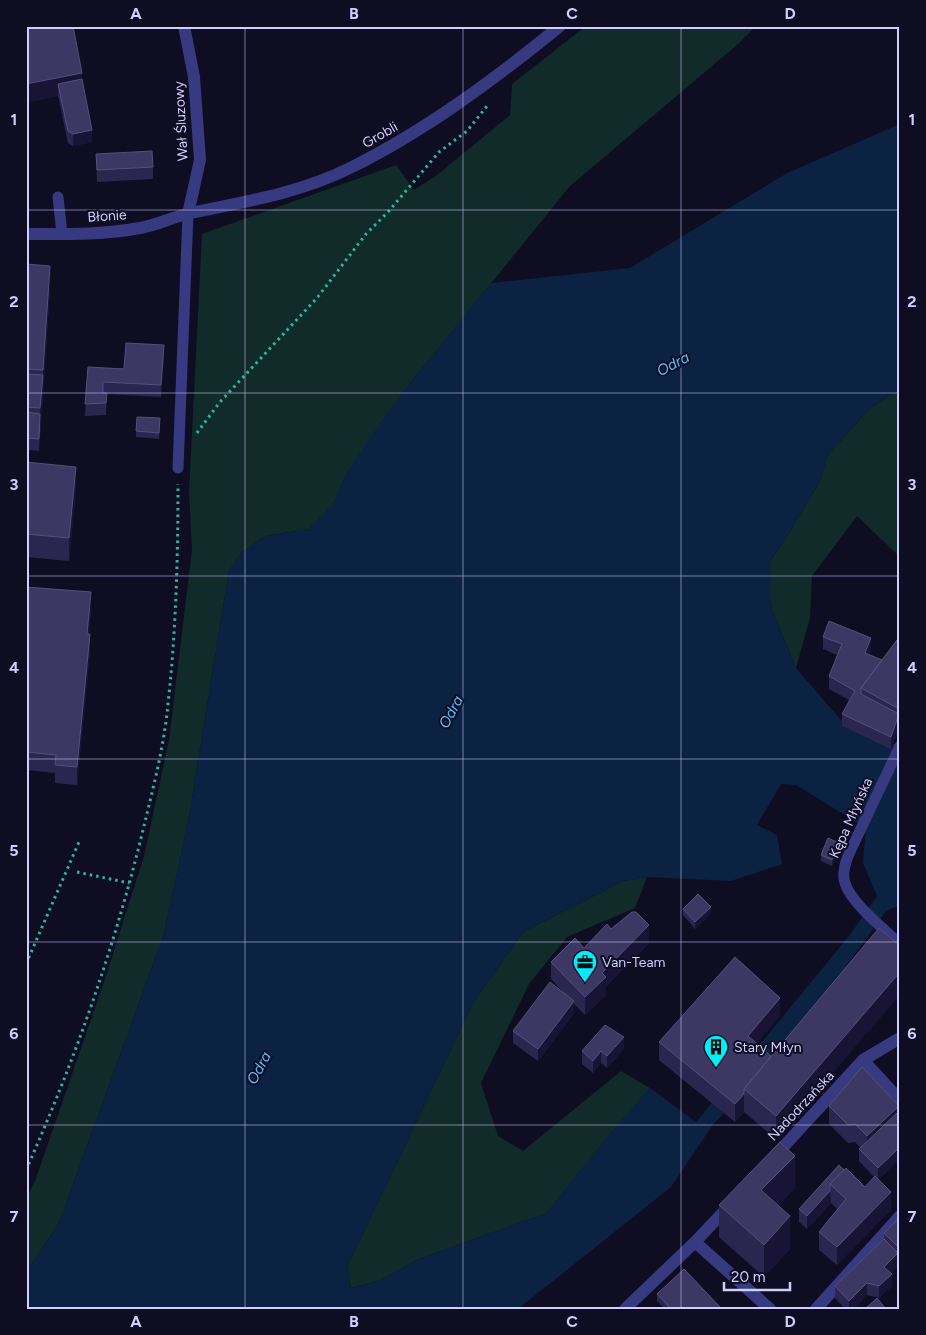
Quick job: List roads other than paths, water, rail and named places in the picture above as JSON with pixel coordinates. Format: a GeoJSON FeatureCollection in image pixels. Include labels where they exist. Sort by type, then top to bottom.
{"type":"FeatureCollection","features":[{"type":"Feature","properties":{"kind":"street","name":"Wał Śluzowy"},"geometry":{"type":"LineString","coordinates":[[184,26],[194,77],[200,160],[188,214]]}},
{"type":"Feature","properties":{"kind":"street","name":"Grobli"},"geometry":{"type":"LineString","coordinates":[[188,214],[239,204],[307,186],[348,169],[394,145],[488,81],[560,26]]}},
{"type":"Feature","properties":{"kind":"street","name":"Błonie"},"geometry":{"type":"LineString","coordinates":[[26,234],[62,234],[140,228],[188,214]]}},
{"type":"Feature","properties":{"kind":"street","name":"Nadodrzańska"},"geometry":{"type":"LineString","coordinates":[[764,1167],[863,1060],[900,1038]]}},
{"type":"Feature","properties":{"kind":"street"},"geometry":{"type":"LineString","coordinates":[[863,1060],[900,1100]]}},
{"type":"Feature","properties":{"kind":"street"},"geometry":{"type":"LineString","coordinates":[[625,1309],[695,1242],[740,1194]]}},
{"type":"Feature","properties":{"kind":"street"},"geometry":{"type":"LineString","coordinates":[[816,1309],[900,1216]]}},
{"type":"Feature","properties":{"kind":"street"},"geometry":{"type":"LineString","coordinates":[[695,1242],[770,1309]]}},
{"type":"Feature","properties":{"kind":"lane"},"geometry":{"type":"LineString","coordinates":[[58,197],[62,234]]}},
{"type":"Feature","properties":{"kind":"lane"},"geometry":{"type":"LineString","coordinates":[[178,468],[188,214]]}},
{"type":"Feature","properties":{"kind":"lane","name":"Kępa Młyńska"},"geometry":{"type":"LineString","coordinates":[[900,746],[844,868],[844,882],[851,896],[900,944]]}},
{"type":"Feature","properties":{"kind":"water","name":"Odra"},"geometry":{"type":"Polygon","coordinates":[[[900,124],[900,389],[870,408],[827,456],[820,481],[770,561],[769,595],[772,610],[796,668],[846,726],[900,746],[900,905],[886,911],[802,1027],[712,1126],[671,1187],[518,1309],[26,1309],[26,1273],[59,1223],[163,937],[188,823],[229,571],[242,552],[266,536],[309,529],[333,505],[347,473],[376,429],[403,392],[491,283],[630,268],[787,173],[900,124]],[[781,784],[757,825],[777,835],[782,864],[731,881],[647,877],[623,881],[523,932],[473,1003],[347,1267],[351,1288],[381,1280],[419,1259],[547,1213],[606,1138],[650,1088],[696,1122],[849,936],[877,896],[863,863],[866,828],[796,785],[781,784]]]}},
{"type":"Feature","properties":{"kind":"place","name":"Van-Team"},"geometry":{"type":"Point","coordinates":[585,983]}},
{"type":"Feature","properties":{"kind":"place","name":"Stary Młyn"},"geometry":{"type":"Point","coordinates":[716,1068]}}]}
